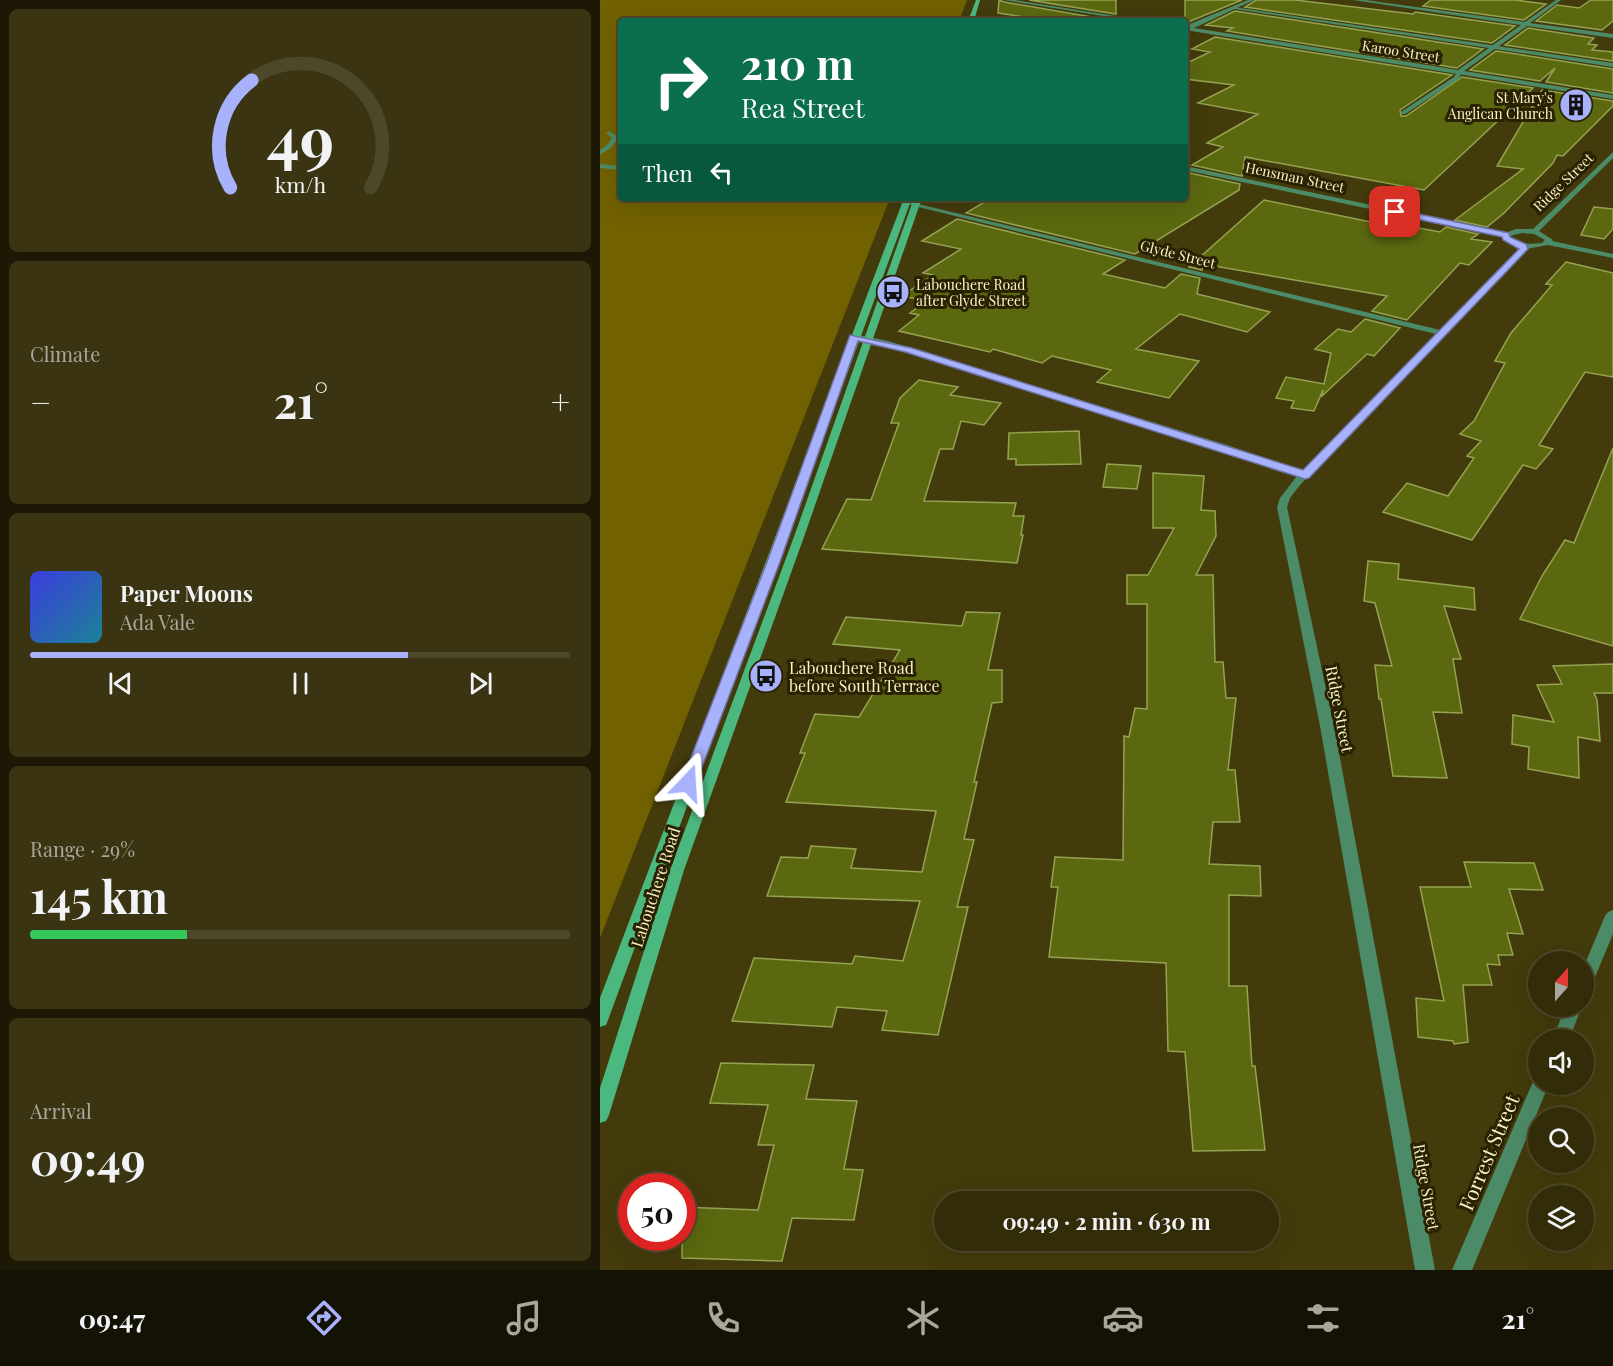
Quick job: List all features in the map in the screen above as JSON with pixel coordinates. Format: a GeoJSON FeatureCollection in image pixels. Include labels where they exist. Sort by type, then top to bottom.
{"type":"FeatureCollection","features":[{"type":"Feature","properties":{"kind":"main road"},"geometry":{"type":"LineString","coordinates":[[972,18],[978,0]]}},
{"type":"Feature","properties":{"kind":"main road"},"geometry":{"type":"LineString","coordinates":[[980,18],[985,0]]}},
{"type":"Feature","properties":{"kind":"main road","name":"Labouchere Road"},"geometry":{"type":"LineString","coordinates":[[600,1020],[727,678],[773,562],[854,337],[912,201]]}},
{"type":"Feature","properties":{"kind":"main road","name":"Labouchere Road"},"geometry":{"type":"LineString","coordinates":[[600,1115],[676,870],[800,534],[868,339],[912,201]]}},
{"type":"Feature","properties":{"kind":"street"},"geometry":{"type":"LineString","coordinates":[[1005,0],[1124,18]]}},
{"type":"Feature","properties":{"kind":"street"},"geometry":{"type":"LineString","coordinates":[[1188,27],[1252,0]]}},
{"type":"Feature","properties":{"kind":"street"},"geometry":{"type":"LineString","coordinates":[[1355,0],[1613,36]]}},
{"type":"Feature","properties":{"kind":"street"},"geometry":{"type":"LineString","coordinates":[[1530,0],[1556,2]]}},
{"type":"Feature","properties":{"kind":"street"},"geometry":{"type":"LineString","coordinates":[[1403,113],[1457,78],[1459,72],[1556,2]]}},
{"type":"Feature","properties":{"kind":"street"},"geometry":{"type":"LineString","coordinates":[[1235,8],[1613,65]]}},
{"type":"Feature","properties":{"kind":"street","name":"Karoo Street"},"geometry":{"type":"LineString","coordinates":[[1188,28],[1613,97]]}},
{"type":"Feature","properties":{"kind":"street"},"geometry":{"type":"LineString","coordinates":[[600,136],[618,131]]}},
{"type":"Feature","properties":{"kind":"street"},"geometry":{"type":"LineString","coordinates":[[600,153],[614,142],[615,137],[609,133]]}},
{"type":"Feature","properties":{"kind":"street","name":"Ridge Street"},"geometry":{"type":"LineString","coordinates":[[1534,232],[1613,154]]}},
{"type":"Feature","properties":{"kind":"street"},"geometry":{"type":"LineString","coordinates":[[1603,164],[1613,166]]}},
{"type":"Feature","properties":{"kind":"street"},"geometry":{"type":"LineString","coordinates":[[600,166],[618,168]]}},
{"type":"Feature","properties":{"kind":"street","name":"Hensman Street"},"geometry":{"type":"LineString","coordinates":[[1188,169],[1506,235],[1522,230],[1534,232]]}},
{"type":"Feature","properties":{"kind":"street","name":"Glyde Street"},"geometry":{"type":"LineString","coordinates":[[916,201],[1443,333]]}},
{"type":"Feature","properties":{"kind":"street"},"geometry":{"type":"LineString","coordinates":[[1534,232],[1545,236],[1548,243]]}},
{"type":"Feature","properties":{"kind":"street","name":"Hensman Street"},"geometry":{"type":"LineString","coordinates":[[1506,235],[1511,242],[1523,246]]}},
{"type":"Feature","properties":{"kind":"street"},"geometry":{"type":"LineString","coordinates":[[1523,246],[1548,243],[1613,256]]}},
{"type":"Feature","properties":{"kind":"street","name":"Ridge Street"},"geometry":{"type":"LineString","coordinates":[[1425,1270],[1327,726],[1282,507],[1290,490],[1521,252],[1523,246]]}},
{"type":"Feature","properties":{"kind":"street"},"geometry":{"type":"LineString","coordinates":[[854,337],[868,339],[1224,447],[1305,475]]}},
{"type":"Feature","properties":{"kind":"street"},"geometry":{"type":"LineString","coordinates":[[1594,961],[1613,916]]}},
{"type":"Feature","properties":{"kind":"street","name":"Forrest Street"},"geometry":{"type":"LineString","coordinates":[[1462,1270],[1536,1095]]}},
{"type":"Feature","properties":{"kind":"shaded area"},"geometry":{"type":"Polygon","coordinates":[[[600,0],[967,0],[960,18],[618,18],[618,201],[889,201],[600,938],[600,0]]]}},
{"type":"Feature","properties":{"kind":"building"},"geometry":{"type":"Polygon","coordinates":[[[999,0],[1097,18],[1031,18],[998,13],[999,0]]]}},
{"type":"Feature","properties":{"kind":"building"},"geometry":{"type":"Polygon","coordinates":[[[1029,0],[1116,0],[1116,14],[1029,0]]]}},
{"type":"Feature","properties":{"kind":"building"},"geometry":{"type":"Polygon","coordinates":[[[1185,0],[1242,0],[1188,22],[1188,18],[1185,18],[1185,0]]]}},
{"type":"Feature","properties":{"kind":"building"},"geometry":{"type":"Polygon","coordinates":[[[1256,0],[1295,0],[1413,14],[1415,12],[1515,26],[1492,43],[1245,7],[1256,0]]]}},
{"type":"Feature","properties":{"kind":"building"},"geometry":{"type":"Polygon","coordinates":[[[1431,0],[1515,0],[1546,4],[1524,20],[1423,6],[1431,0]]]}},
{"type":"Feature","properties":{"kind":"building"},"geometry":{"type":"Polygon","coordinates":[[[1591,0],[1613,0],[1613,21],[1602,30],[1536,21],[1557,5],[1579,8],[1591,0]]]}},
{"type":"Feature","properties":{"kind":"building"},"geometry":{"type":"Polygon","coordinates":[[[1235,11],[1483,49],[1457,68],[1227,31],[1233,28],[1206,25],[1235,11]]]}},
{"type":"Feature","properties":{"kind":"building"},"geometry":{"type":"Polygon","coordinates":[[[1528,28],[1594,38],[1588,44],[1597,45],[1592,50],[1613,52],[1613,61],[1505,45],[1528,28]]]}},
{"type":"Feature","properties":{"kind":"building"},"geometry":{"type":"Polygon","coordinates":[[[1215,37],[1452,75],[1400,110],[1401,116],[1406,116],[1462,77],[1533,88],[1424,190],[1245,157],[1242,176],[1192,165],[1223,147],[1207,143],[1258,114],[1198,103],[1234,85],[1188,79],[1188,63],[1210,52],[1192,49],[1215,37]]]}},
{"type":"Feature","properties":{"kind":"building"},"geometry":{"type":"Polygon","coordinates":[[[1496,51],[1613,69],[1613,93],[1546,82],[1555,68],[1540,81],[1470,70],[1496,51]]]}},
{"type":"Feature","properties":{"kind":"building"},"geometry":{"type":"Polygon","coordinates":[[[1542,90],[1613,101],[1613,106],[1563,156],[1557,155],[1553,163],[1487,227],[1455,220],[1523,169],[1497,166],[1542,90]]]}},
{"type":"Feature","properties":{"kind":"building"},"geometry":{"type":"Polygon","coordinates":[[[1188,173],[1240,184],[1239,190],[1135,254],[966,213],[986,201],[1188,201],[1188,173]]]}},
{"type":"Feature","properties":{"kind":"building"},"geometry":{"type":"Polygon","coordinates":[[[1264,200],[1395,227],[1398,224],[1440,232],[1446,227],[1478,234],[1471,239],[1492,242],[1469,265],[1460,263],[1407,320],[1372,311],[1387,296],[1203,264],[1202,270],[1189,267],[1264,200]]]}},
{"type":"Feature","properties":{"kind":"building"},"geometry":{"type":"Polygon","coordinates":[[[1594,207],[1613,209],[1613,229],[1604,239],[1581,235],[1594,207]]]}},
{"type":"Feature","properties":{"kind":"building"},"geometry":{"type":"Polygon","coordinates":[[[957,219],[1125,260],[1103,274],[1165,288],[1181,274],[1200,278],[1197,294],[1270,312],[1247,332],[1180,314],[1136,349],[1199,361],[1169,398],[1097,382],[1111,370],[1052,356],[1042,363],[993,349],[990,352],[899,331],[919,315],[910,313],[926,301],[902,296],[933,275],[923,273],[961,249],[922,241],[957,219]]]}},
{"type":"Feature","properties":{"kind":"building"},"geometry":{"type":"Polygon","coordinates":[[[1566,262],[1613,273],[1613,377],[1585,372],[1539,445],[1553,449],[1536,469],[1523,465],[1472,540],[1383,512],[1407,483],[1448,496],[1474,458],[1467,456],[1481,441],[1460,434],[1474,421],[1505,363],[1495,361],[1511,333],[1552,285],[1546,284],[1566,262]]]}},
{"type":"Feature","properties":{"kind":"building"},"geometry":{"type":"Polygon","coordinates":[[[1365,319],[1400,328],[1374,356],[1367,354],[1322,396],[1323,390],[1314,411],[1291,408],[1294,401],[1276,398],[1286,377],[1324,384],[1331,353],[1315,349],[1338,329],[1351,332],[1365,319]]]}},
{"type":"Feature","properties":{"kind":"building"},"geometry":{"type":"Polygon","coordinates":[[[919,380],[958,387],[950,395],[1001,403],[984,425],[961,421],[953,449],[940,449],[924,501],[1016,503],[1013,516],[1024,516],[1021,535],[1023,535],[1017,563],[822,549],[847,499],[871,500],[899,423],[891,423],[900,398],[919,380]]]}},
{"type":"Feature","properties":{"kind":"building"},"geometry":{"type":"Polygon","coordinates":[[[1079,431],[1081,464],[1016,465],[1016,459],[1008,459],[1009,433],[1079,431]]]}},
{"type":"Feature","properties":{"kind":"building"},"geometry":{"type":"Polygon","coordinates":[[[1613,448],[1613,646],[1520,619],[1542,576],[1565,540],[1574,543],[1613,448]]]}},
{"type":"Feature","properties":{"kind":"building"},"geometry":{"type":"Polygon","coordinates":[[[1107,464],[1141,466],[1137,489],[1103,487],[1107,464]]]}},
{"type":"Feature","properties":{"kind":"building"},"geometry":{"type":"Polygon","coordinates":[[[1153,473],[1204,476],[1201,510],[1215,511],[1216,536],[1196,575],[1213,575],[1215,662],[1223,662],[1226,698],[1236,698],[1228,770],[1235,770],[1240,822],[1213,822],[1209,864],[1260,866],[1261,896],[1229,895],[1229,986],[1247,986],[1252,1066],[1255,1066],[1265,1150],[1193,1151],[1185,1052],[1168,1051],[1166,963],[1049,957],[1058,887],[1051,887],[1055,857],[1123,860],[1124,736],[1129,737],[1135,708],[1147,709],[1147,604],[1127,604],[1127,575],[1148,575],[1174,528],[1153,528],[1153,473]]]}},
{"type":"Feature","properties":{"kind":"building"},"geometry":{"type":"Polygon","coordinates":[[[1368,561],[1399,564],[1398,579],[1474,588],[1475,610],[1444,606],[1461,659],[1453,659],[1462,713],[1433,712],[1447,778],[1393,776],[1375,665],[1392,666],[1375,603],[1364,601],[1368,561]]]}},
{"type":"Feature","properties":{"kind":"building"},"geometry":{"type":"Polygon","coordinates":[[[966,612],[1000,613],[988,670],[1002,670],[1002,702],[992,703],[974,782],[977,782],[964,839],[974,840],[957,907],[968,907],[938,1035],[882,1030],[887,1011],[837,1007],[832,1027],[732,1021],[754,958],[852,964],[855,956],[903,961],[920,901],[767,896],[781,857],[808,858],[811,846],[856,849],[851,868],[922,872],[936,811],[786,802],[805,753],[800,753],[815,714],[859,717],[900,650],[833,644],[846,617],[962,626],[966,612]]]}},
{"type":"Feature","properties":{"kind":"building"},"geometry":{"type":"Polygon","coordinates":[[[1613,664],[1613,693],[1594,693],[1597,700],[1600,741],[1578,737],[1579,778],[1528,769],[1529,747],[1512,744],[1513,715],[1554,722],[1537,685],[1562,684],[1553,666],[1613,664]]]}},
{"type":"Feature","properties":{"kind":"building"},"geometry":{"type":"Polygon","coordinates":[[[1464,862],[1534,863],[1543,890],[1509,889],[1523,934],[1507,933],[1513,955],[1498,955],[1500,965],[1487,964],[1492,985],[1463,985],[1468,1042],[1454,1044],[1453,1041],[1418,1037],[1416,998],[1444,1001],[1420,887],[1471,887],[1464,862]]]}},
{"type":"Feature","properties":{"kind":"building"},"geometry":{"type":"Polygon","coordinates":[[[721,1063],[814,1065],[806,1099],[857,1101],[844,1169],[863,1170],[854,1220],[792,1218],[782,1261],[682,1258],[682,1251],[696,1251],[696,1208],[758,1210],[774,1145],[758,1145],[768,1105],[710,1103],[721,1063]]]}},
{"type":"Feature","properties":{"kind":"place","name":"St Mary's Anglican Church"},"geometry":{"type":"Point","coordinates":[1576,105]}},
{"type":"Feature","properties":{"kind":"place","name":"Labouchere Road after Glyde Street"},"geometry":{"type":"Point","coordinates":[893,292]}},
{"type":"Feature","properties":{"kind":"place","name":"Labouchere Road before South Terrace"},"geometry":{"type":"Point","coordinates":[766,676]}},
{"type":"Feature","properties":{"kind":"route"},"geometry":{"type":"LineString","coordinates":[[688,783],[773,562],[854,337],[908,350],[1224,447],[1305,475],[1523,249],[1523,246],[1506,239],[1506,235],[1395,212]]}}]}
